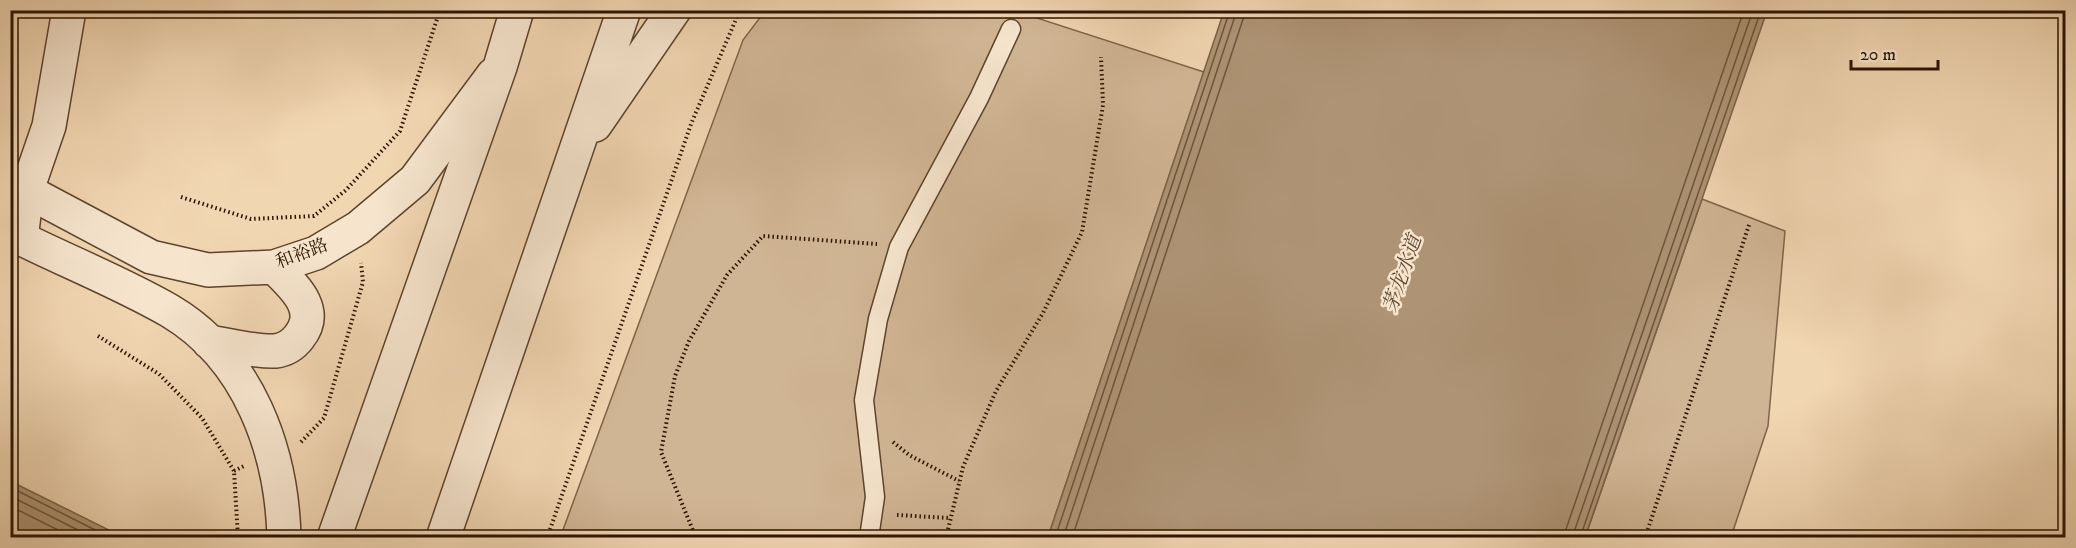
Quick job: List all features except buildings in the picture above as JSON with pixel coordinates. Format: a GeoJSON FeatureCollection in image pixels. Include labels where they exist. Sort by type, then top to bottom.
{"type":"FeatureCollection","features":[{"type":"Feature","properties":{"kind":"street"},"geometry":{"type":"LineString","coordinates":[[69,10],[49,126],[19,186],[16,236],[171,312],[209,342],[232,367],[258,412],[274,453],[284,537]]}},
{"type":"Feature","properties":{"kind":"street"},"geometry":{"type":"LineString","coordinates":[[334,537],[500,67],[517,10]]}},
{"type":"Feature","properties":{"kind":"street"},"geometry":{"type":"LineString","coordinates":[[443,537],[624,10]]}},
{"type":"Feature","properties":{"kind":"street"},"geometry":{"type":"LineString","coordinates":[[570,162],[675,10]]}},
{"type":"Feature","properties":{"kind":"street","name":"和裕路"},"geometry":{"type":"LineString","coordinates":[[19,186],[151,257],[208,270],[273,267],[316,253],[358,228],[415,180],[500,67]]}},
{"type":"Feature","properties":{"kind":"street"},"geometry":{"type":"LineString","coordinates":[[209,342],[274,351],[287,348],[296,341],[306,323],[306,305],[297,289],[273,267]]}},
{"type":"Feature","properties":{"kind":"lane"},"geometry":{"type":"LineString","coordinates":[[869,537],[875,497],[864,400],[878,319],[899,247],[979,98],[1011,29]]}},
{"type":"Feature","properties":{"kind":"path"},"geometry":{"type":"LineString","coordinates":[[181,197],[250,219],[314,216],[346,190],[400,131],[440,10]]}},
{"type":"Feature","properties":{"kind":"path"},"geometry":{"type":"LineString","coordinates":[[547,537],[691,124],[740,10]]}},
{"type":"Feature","properties":{"kind":"path"},"geometry":{"type":"LineString","coordinates":[[946,537],[960,481],[996,391],[1043,313],[1082,232],[1103,105],[1101,57]]}},
{"type":"Feature","properties":{"kind":"path"},"geometry":{"type":"LineString","coordinates":[[1645,537],[1749,225]]}},
{"type":"Feature","properties":{"kind":"path"},"geometry":{"type":"LineString","coordinates":[[696,537],[661,452],[675,376],[688,341],[727,275],[763,236],[899,247]]}},
{"type":"Feature","properties":{"kind":"path"},"geometry":{"type":"LineString","coordinates":[[98,336],[159,374],[202,418],[234,471],[238,537]]}},
{"type":"Feature","properties":{"kind":"path"},"geometry":{"type":"LineString","coordinates":[[866,419],[909,454],[960,481]]}},
{"type":"Feature","properties":{"kind":"path"},"geometry":{"type":"LineString","coordinates":[[872,514],[950,518]]}},
{"type":"Feature","properties":{"kind":"shaded area"},"geometry":{"type":"Polygon","coordinates":[[[765,11],[1015,11],[1204,72],[1048,537],[560,538],[743,40],[765,11]]]}},
{"type":"Feature","properties":{"kind":"shaded area"},"geometry":{"type":"Polygon","coordinates":[[[1702,199],[1785,231],[1768,426],[1731,537],[1585,538],[1702,199]]]}},
{"type":"Feature","properties":{"kind":"water","name":"茅龙水道"},"geometry":{"type":"Polygon","coordinates":[[[1224,11],[1767,11],[1585,537],[1048,537],[1224,11]]]}},
{"type":"Feature","properties":{"kind":"water"},"geometry":{"type":"Polygon","coordinates":[[[10,481],[117,534],[120,537],[11,537],[10,481]]]}}]}
